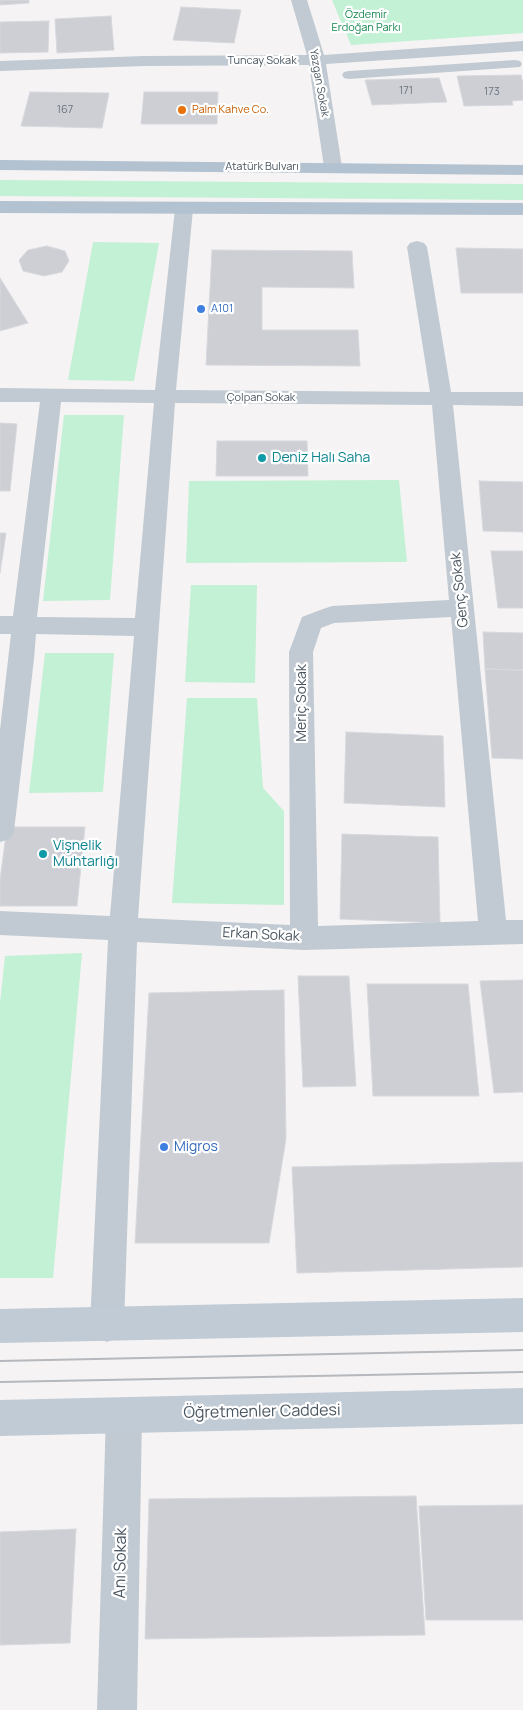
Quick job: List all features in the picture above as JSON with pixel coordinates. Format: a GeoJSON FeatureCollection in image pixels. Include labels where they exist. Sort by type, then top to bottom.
{"type":"FeatureCollection","features":[{"type":"Feature","properties":{"kind":"main road","name":"Atatürk Bulvarı"},"geometry":{"type":"LineString","coordinates":[[0,165],[523,170]]}},
{"type":"Feature","properties":{"kind":"main road"},"geometry":{"type":"LineString","coordinates":[[0,207],[523,210]]}},
{"type":"Feature","properties":{"kind":"main road"},"geometry":{"type":"LineString","coordinates":[[0,1326],[523,1315]]}},
{"type":"Feature","properties":{"kind":"main road","name":"Öğretmenler Caddesi"},"geometry":{"type":"LineString","coordinates":[[0,1418],[523,1406]]}},
{"type":"Feature","properties":{"kind":"street","name":"Yazgan Sokak"},"geometry":{"type":"LineString","coordinates":[[299,0],[317,60],[333,167]]}},
{"type":"Feature","properties":{"kind":"street","name":"Tuncay Sokak"},"geometry":{"type":"LineString","coordinates":[[0,66],[144,61],[468,58],[523,46]]}},
{"type":"Feature","properties":{"kind":"street"},"geometry":{"type":"LineString","coordinates":[[107,1325],[123,928],[165,397],[184,209]]}},
{"type":"Feature","properties":{"kind":"street","name":"Genç Sokak"},"geometry":{"type":"LineString","coordinates":[[417,248],[442,400],[493,933]]}},
{"type":"Feature","properties":{"kind":"street","name":"Çolpan Sokak"},"geometry":{"type":"LineString","coordinates":[[0,395],[442,400],[523,399]]}},
{"type":"Feature","properties":{"kind":"street"},"geometry":{"type":"LineString","coordinates":[[0,831],[22,659],[12,625],[51,395]]}},
{"type":"Feature","properties":{"kind":"street","name":"Meriç Sokak"},"geometry":{"type":"LineString","coordinates":[[304,938],[301,652],[311,624],[332,615],[462,608]]}},
{"type":"Feature","properties":{"kind":"street"},"geometry":{"type":"LineString","coordinates":[[12,625],[146,627]]}},
{"type":"Feature","properties":{"kind":"street","name":"Erkan Sokak"},"geometry":{"type":"LineString","coordinates":[[0,923],[304,938],[523,932]]}},
{"type":"Feature","properties":{"kind":"street","name":"Anı Sokak"},"geometry":{"type":"LineString","coordinates":[[117,1710],[124,1416]]}},
{"type":"Feature","properties":{"kind":"lane"},"geometry":{"type":"LineString","coordinates":[[349,75],[468,58],[515,64]]}},
{"type":"Feature","properties":{"kind":"green space","name":"Özdemir Erdoğan Parkı"},"geometry":{"type":"Polygon","coordinates":[[[332,0],[523,0],[523,33],[351,45],[332,0]]]}},
{"type":"Feature","properties":{"kind":"green space"},"geometry":{"type":"Polygon","coordinates":[[[0,180],[523,184],[523,200],[0,196],[0,180]]]}},
{"type":"Feature","properties":{"kind":"green space"},"geometry":{"type":"Polygon","coordinates":[[[93,242],[159,243],[134,381],[68,380],[93,242]]]}},
{"type":"Feature","properties":{"kind":"green space"},"geometry":{"type":"Polygon","coordinates":[[[64,415],[124,415],[110,600],[43,601],[64,415]]]}},
{"type":"Feature","properties":{"kind":"green space"},"geometry":{"type":"Polygon","coordinates":[[[399,480],[407,562],[186,563],[189,481],[399,480]]]}},
{"type":"Feature","properties":{"kind":"green space"},"geometry":{"type":"Polygon","coordinates":[[[191,585],[257,585],[255,683],[185,682],[191,585]]]}},
{"type":"Feature","properties":{"kind":"green space"},"geometry":{"type":"Polygon","coordinates":[[[45,653],[114,653],[103,792],[29,793],[45,653]]]}},
{"type":"Feature","properties":{"kind":"green space"},"geometry":{"type":"Polygon","coordinates":[[[187,698],[257,698],[263,788],[284,811],[284,905],[172,903],[187,698]]]}},
{"type":"Feature","properties":{"kind":"green space"},"geometry":{"type":"Polygon","coordinates":[[[82,953],[53,1278],[0,1278],[0,1003],[5,956],[82,953]]]}},
{"type":"Feature","properties":{"kind":"building"},"geometry":{"type":"Polygon","coordinates":[[[0,0],[29,0],[29,3],[0,5],[0,0]]]}},
{"type":"Feature","properties":{"kind":"building"},"geometry":{"type":"Polygon","coordinates":[[[181,7],[241,10],[234,43],[173,40],[181,7]]]}},
{"type":"Feature","properties":{"kind":"building"},"geometry":{"type":"Polygon","coordinates":[[[111,16],[114,50],[57,53],[55,19],[111,16]]]}},
{"type":"Feature","properties":{"kind":"building"},"geometry":{"type":"Polygon","coordinates":[[[49,21],[48,52],[0,53],[0,22],[49,21]]]}},
{"type":"Feature","properties":{"kind":"building"},"geometry":{"type":"Polygon","coordinates":[[[521,75],[523,100],[512,101],[513,105],[464,106],[457,76],[521,75]]]}},
{"type":"Feature","properties":{"kind":"building"},"geometry":{"type":"Polygon","coordinates":[[[439,78],[447,102],[372,105],[365,80],[439,78]]]}},
{"type":"Feature","properties":{"kind":"building"},"geometry":{"type":"Polygon","coordinates":[[[30,92],[109,93],[102,128],[21,126],[30,92]]]}},
{"type":"Feature","properties":{"kind":"building"},"geometry":{"type":"Polygon","coordinates":[[[144,92],[218,92],[217,124],[141,124],[144,92]]]}},
{"type":"Feature","properties":{"kind":"building"},"geometry":{"type":"Polygon","coordinates":[[[47,246],[65,251],[69,261],[62,272],[44,276],[23,271],[19,260],[28,250],[47,246]]]}},
{"type":"Feature","properties":{"kind":"building"},"geometry":{"type":"Polygon","coordinates":[[[456,248],[523,249],[523,293],[461,293],[456,248]]]}},
{"type":"Feature","properties":{"kind":"building"},"geometry":{"type":"Polygon","coordinates":[[[212,250],[352,251],[354,288],[262,287],[262,330],[358,330],[360,366],[206,365],[212,250]]]}},
{"type":"Feature","properties":{"kind":"building"},"geometry":{"type":"Polygon","coordinates":[[[0,278],[28,323],[0,331],[0,278]]]}},
{"type":"Feature","properties":{"kind":"building"},"geometry":{"type":"Polygon","coordinates":[[[0,423],[17,424],[10,491],[0,491],[0,423]]]}},
{"type":"Feature","properties":{"kind":"building","name":"Deniz Halı Saha"},"geometry":{"type":"Polygon","coordinates":[[[217,441],[307,441],[308,476],[216,476],[217,441]]]}},
{"type":"Feature","properties":{"kind":"building"},"geometry":{"type":"Polygon","coordinates":[[[479,481],[523,482],[523,532],[483,531],[479,481]]]}},
{"type":"Feature","properties":{"kind":"building"},"geometry":{"type":"Polygon","coordinates":[[[0,533],[6,533],[0,573],[0,533]]]}},
{"type":"Feature","properties":{"kind":"building"},"geometry":{"type":"Polygon","coordinates":[[[491,551],[523,551],[523,608],[498,608],[491,551]]]}},
{"type":"Feature","properties":{"kind":"building"},"geometry":{"type":"Polygon","coordinates":[[[483,632],[523,633],[523,670],[485,669],[483,632]]]}},
{"type":"Feature","properties":{"kind":"building"},"geometry":{"type":"Polygon","coordinates":[[[485,669],[523,670],[523,759],[492,758],[485,669]]]}},
{"type":"Feature","properties":{"kind":"building"},"geometry":{"type":"Polygon","coordinates":[[[346,732],[443,736],[445,807],[344,803],[346,732]]]}},
{"type":"Feature","properties":{"kind":"building","name":"Vişnelik Muhtarlığı"},"geometry":{"type":"Polygon","coordinates":[[[7,827],[85,827],[77,906],[0,906],[0,880],[7,827]]]}},
{"type":"Feature","properties":{"kind":"building"},"geometry":{"type":"Polygon","coordinates":[[[342,834],[438,837],[440,923],[340,919],[342,834]]]}},
{"type":"Feature","properties":{"kind":"building"},"geometry":{"type":"Polygon","coordinates":[[[298,976],[349,976],[356,1086],[303,1087],[298,976]]]}},
{"type":"Feature","properties":{"kind":"building"},"geometry":{"type":"Polygon","coordinates":[[[523,980],[523,1092],[494,1093],[480,981],[523,980]]]}},
{"type":"Feature","properties":{"kind":"building"},"geometry":{"type":"Polygon","coordinates":[[[367,984],[468,984],[479,1096],[373,1096],[367,984]]]}},
{"type":"Feature","properties":{"kind":"building"},"geometry":{"type":"Polygon","coordinates":[[[284,990],[286,1139],[269,1243],[135,1243],[149,993],[284,990]]]}},
{"type":"Feature","properties":{"kind":"building"},"geometry":{"type":"Polygon","coordinates":[[[523,1162],[523,1267],[297,1273],[292,1167],[523,1162]]]}},
{"type":"Feature","properties":{"kind":"building"},"geometry":{"type":"Polygon","coordinates":[[[416,1496],[425,1635],[145,1639],[149,1499],[416,1496]]]}},
{"type":"Feature","properties":{"kind":"building"},"geometry":{"type":"Polygon","coordinates":[[[523,1505],[523,1620],[426,1620],[419,1506],[523,1505]]]}},
{"type":"Feature","properties":{"kind":"building"},"geometry":{"type":"Polygon","coordinates":[[[76,1529],[70,1643],[0,1645],[0,1532],[76,1529]]]}},
{"type":"Feature","properties":{"kind":"tram line"},"geometry":{"type":"LineString","coordinates":[[0,1361],[523,1350]]}},
{"type":"Feature","properties":{"kind":"tram line"},"geometry":{"type":"LineString","coordinates":[[0,1382],[523,1372]]}},
{"type":"Feature","properties":{"kind":"place","name":"Palm Kahve Co."},"geometry":{"type":"Point","coordinates":[182,110]}},
{"type":"Feature","properties":{"kind":"place","name":"A101"},"geometry":{"type":"Point","coordinates":[201,309]}},
{"type":"Feature","properties":{"kind":"place","name":"Deniz Halı Saha"},"geometry":{"type":"Point","coordinates":[262,458]}},
{"type":"Feature","properties":{"kind":"place","name":"Vişnelik Muhtarlığı"},"geometry":{"type":"Point","coordinates":[43,854]}},
{"type":"Feature","properties":{"kind":"place","name":"Migros"},"geometry":{"type":"Point","coordinates":[164,1147]}}]}
